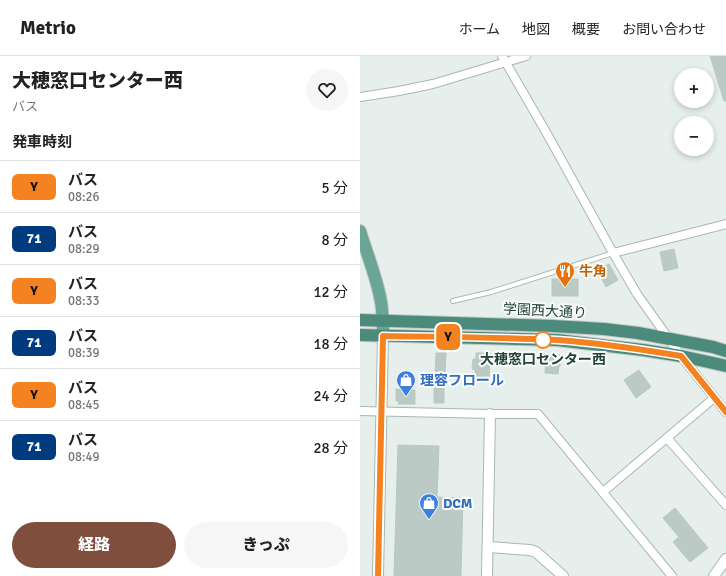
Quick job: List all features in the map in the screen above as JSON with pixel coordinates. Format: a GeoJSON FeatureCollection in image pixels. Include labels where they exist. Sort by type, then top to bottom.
{"type":"FeatureCollection","features":[{"type":"Feature","properties":{"kind":"highway","name":"学園西大通り"},"geometry":{"type":"LineString","coordinates":[[360,320],[553,326],[624,332],[726,351]]}},
{"type":"Feature","properties":{"kind":"highway","name":"学園西大通り"},"geometry":{"type":"LineString","coordinates":[[360,335],[557,340],[606,345],[681,356],[726,366]]}},
{"type":"Feature","properties":{"kind":"main road"},"geometry":{"type":"LineString","coordinates":[[360,231],[381,301],[383,336]]}},
{"type":"Feature","properties":{"kind":"street"},"geometry":{"type":"LineString","coordinates":[[360,97],[433,84],[504,59],[526,56]]}},
{"type":"Feature","properties":{"kind":"street"},"geometry":{"type":"LineString","coordinates":[[504,59],[637,294],[668,339],[726,412]]}},
{"type":"Feature","properties":{"kind":"street"},"geometry":{"type":"LineString","coordinates":[[613,253],[726,224]]}},
{"type":"Feature","properties":{"kind":"street"},"geometry":{"type":"LineString","coordinates":[[378,576],[383,336]]}},
{"type":"Feature","properties":{"kind":"street"},"geometry":{"type":"LineString","coordinates":[[603,492],[714,398]]}},
{"type":"Feature","properties":{"kind":"street"},"geometry":{"type":"LineString","coordinates":[[360,411],[538,414],[672,576]]}},
{"type":"Feature","properties":{"kind":"street"},"geometry":{"type":"LineString","coordinates":[[487,576],[490,414]]}},
{"type":"Feature","properties":{"kind":"street"},"geometry":{"type":"LineString","coordinates":[[667,438],[726,505]]}},
{"type":"Feature","properties":{"kind":"street"},"geometry":{"type":"LineString","coordinates":[[488,547],[530,550],[536,552],[563,576]]}},
{"type":"Feature","properties":{"kind":"street"},"geometry":{"type":"LineString","coordinates":[[714,576],[726,559]]}},
{"type":"Feature","properties":{"kind":"lane"},"geometry":{"type":"LineString","coordinates":[[453,301],[491,292],[613,253]]}},
{"type":"Feature","properties":{"kind":"building"},"geometry":{"type":"Polygon","coordinates":[[[710,56],[726,56],[726,101],[724,101],[710,56]]]}},
{"type":"Feature","properties":{"kind":"building"},"geometry":{"type":"Polygon","coordinates":[[[674,249],[678,268],[664,271],[660,252],[674,249]]]}},
{"type":"Feature","properties":{"kind":"building"},"geometry":{"type":"Polygon","coordinates":[[[609,264],[618,280],[606,287],[597,270],[609,264]]]}},
{"type":"Feature","properties":{"kind":"building","name":"牛角"},"geometry":{"type":"Polygon","coordinates":[[[552,279],[578,279],[578,296],[552,296],[552,279]]]}},
{"type":"Feature","properties":{"kind":"building"},"geometry":{"type":"Polygon","coordinates":[[[436,353],[446,353],[444,403],[434,403],[436,353]]]}},
{"type":"Feature","properties":{"kind":"building"},"geometry":{"type":"Polygon","coordinates":[[[476,353],[490,353],[489,382],[475,382],[475,370],[472,369],[473,359],[476,359],[476,353]]]}},
{"type":"Feature","properties":{"kind":"building"},"geometry":{"type":"Polygon","coordinates":[[[546,354],[560,355],[558,374],[545,373],[546,354]]]}},
{"type":"Feature","properties":{"kind":"building"},"geometry":{"type":"Polygon","coordinates":[[[639,370],[651,387],[636,398],[624,380],[639,370]]]}},
{"type":"Feature","properties":{"kind":"building"},"geometry":{"type":"Polygon","coordinates":[[[396,389],[415,390],[415,404],[398,404],[399,401],[396,401],[396,389]]]}},
{"type":"Feature","properties":{"kind":"building","name":"DCM"},"geometry":{"type":"Polygon","coordinates":[[[398,445],[439,446],[437,497],[463,498],[461,576],[394,576],[398,445]]]}},
{"type":"Feature","properties":{"kind":"building"},"geometry":{"type":"Polygon","coordinates":[[[675,508],[708,548],[690,562],[673,542],[679,537],[663,518],[675,508]]]}},
{"type":"Feature","properties":{"kind":"bus line","name":"Y"},"geometry":{"type":"LineString","coordinates":[[378,576],[383,336],[557,340],[681,356],[726,412]]}},
{"type":"Feature","properties":{"kind":"place","name":"牛角"},"geometry":{"type":"Point","coordinates":[565,288]}},
{"type":"Feature","properties":{"kind":"place","name":"大穂窓口センター西"},"geometry":{"type":"Point","coordinates":[543,340]}},
{"type":"Feature","properties":{"kind":"place","name":"理容フロール"},"geometry":{"type":"Point","coordinates":[406,397]}},
{"type":"Feature","properties":{"kind":"place","name":"DCM"},"geometry":{"type":"Point","coordinates":[429,520]}}]}
